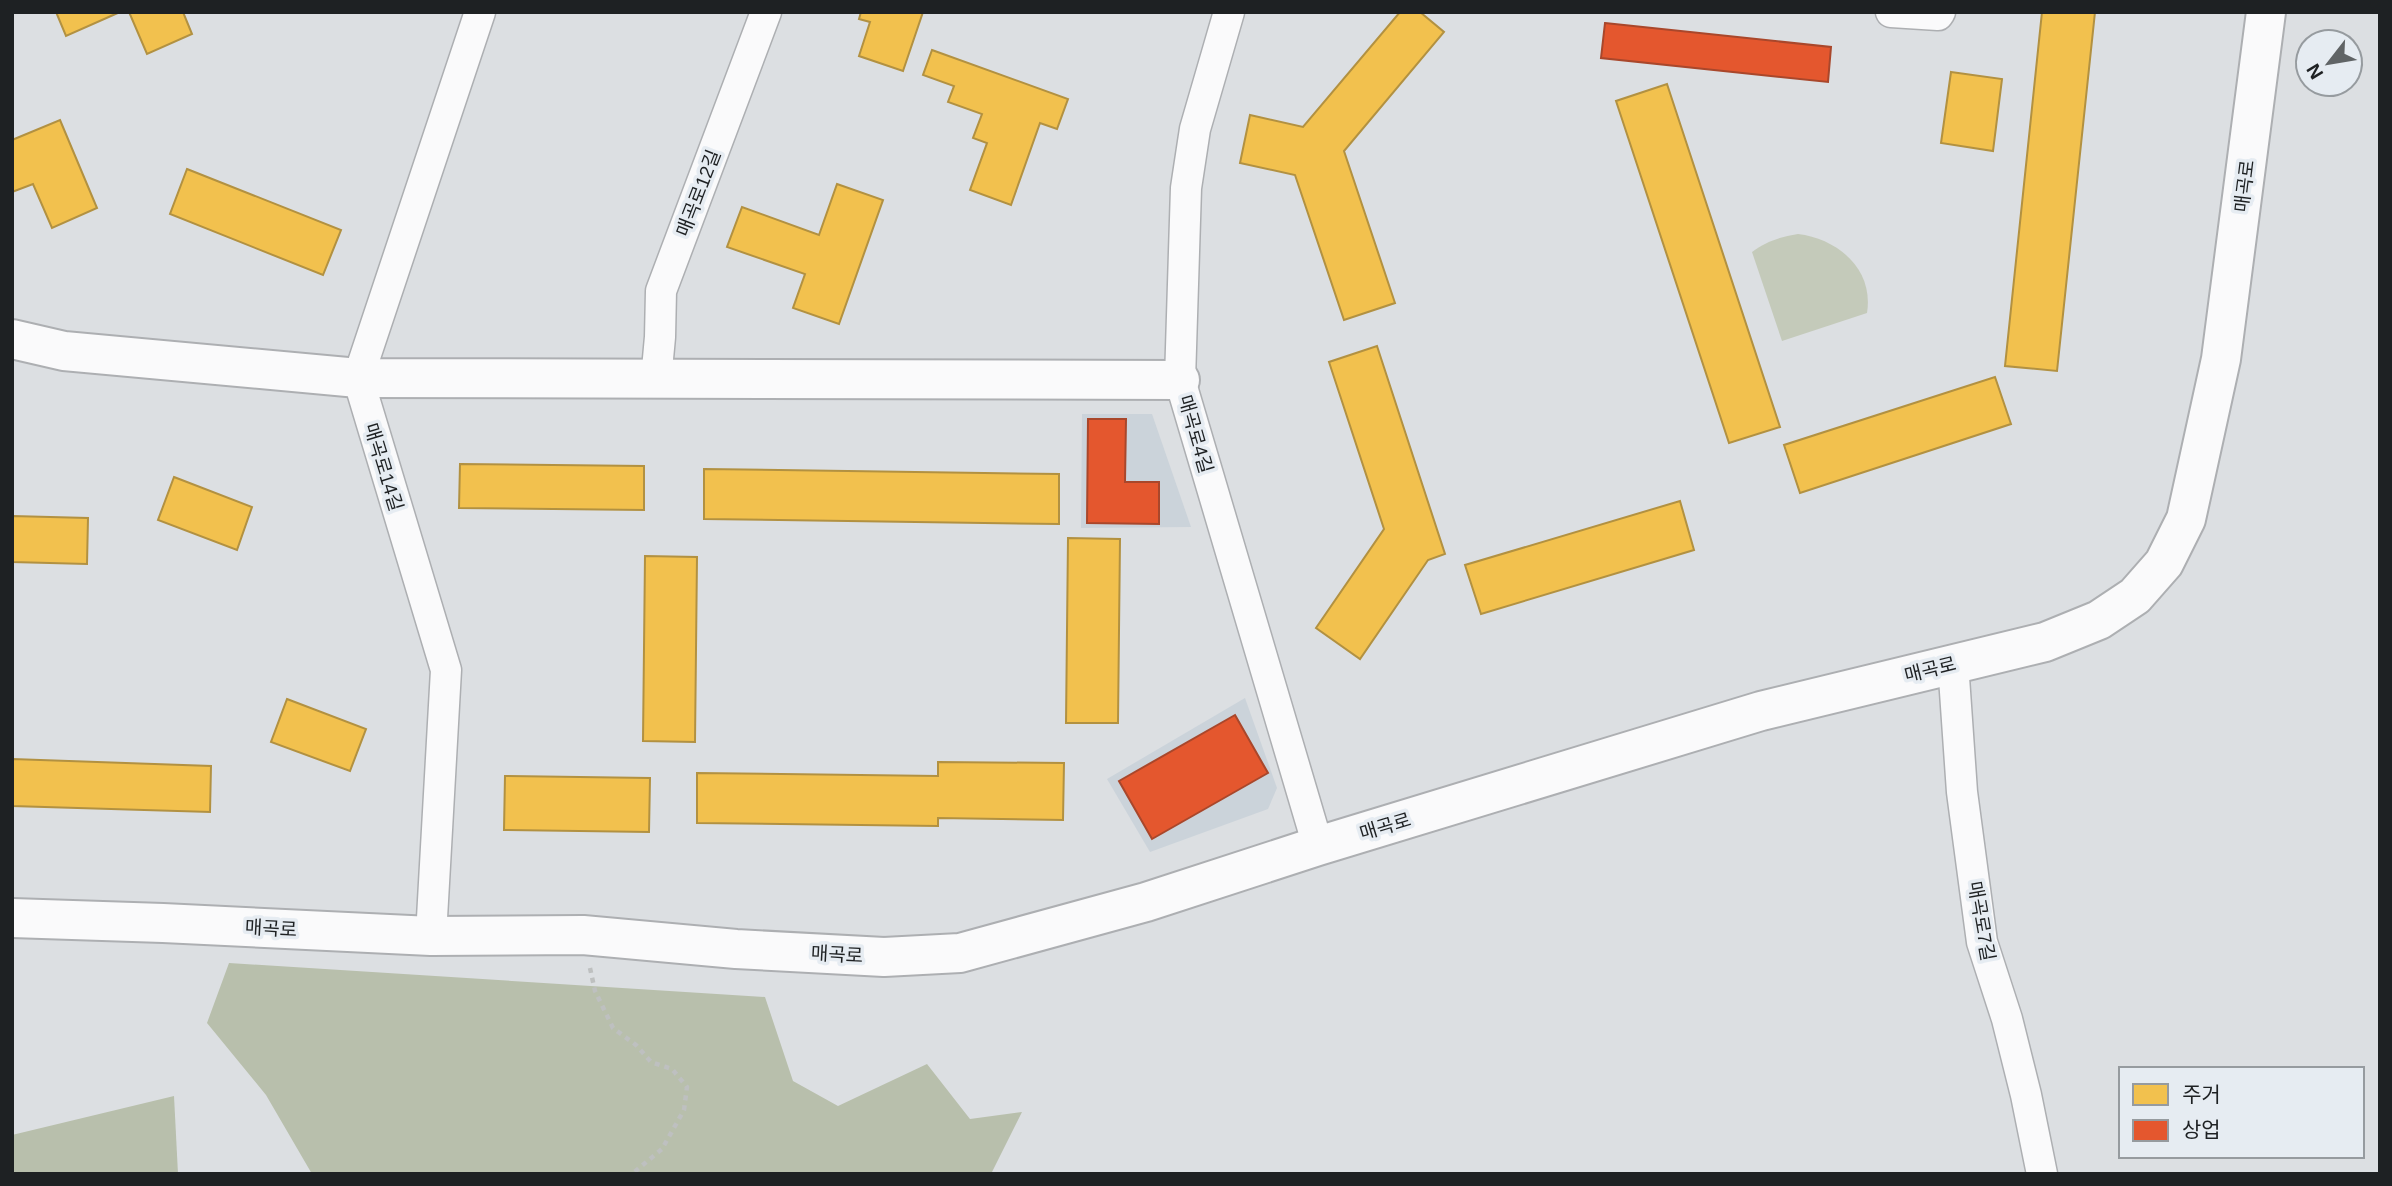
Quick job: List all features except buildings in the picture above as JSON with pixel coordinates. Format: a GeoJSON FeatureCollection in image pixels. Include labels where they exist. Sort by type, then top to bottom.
{"type":"FeatureCollection","features":[{"type":"Feature","properties":{"kind":"street"},"geometry":{"type":"LineString","coordinates":[[358,378],[480,12]]}},
{"type":"Feature","properties":{"kind":"street","name":"매곡로12길"},"geometry":{"type":"LineString","coordinates":[[656,380],[661,291],[766,12]]}},
{"type":"Feature","properties":{"kind":"street","name":"매곡로4길"},"geometry":{"type":"LineString","coordinates":[[1229,12],[1195,129],[1186,188],[1180,380],[1318,846]]}},
{"type":"Feature","properties":{"kind":"street"},"geometry":{"type":"LineString","coordinates":[[1891,12],[1938,15],[1940,12]]}},
{"type":"Feature","properties":{"kind":"street","name":"매곡로"},"geometry":{"type":"LineString","coordinates":[[12,918],[431,936],[583,935],[736,949],[870,956],[960,953],[1146,902],[1318,846],[1761,711],[2045,642],[2099,620],[2135,596],[2164,563],[2186,519],[2221,359],[2266,12]]}},
{"type":"Feature","properties":{"kind":"street"},"geometry":{"type":"LineString","coordinates":[[12,339],[64,351],[358,378],[1180,380]]}},
{"type":"Feature","properties":{"kind":"street","name":"매곡로14길"},"geometry":{"type":"LineString","coordinates":[[358,378],[446,670],[431,936]]}},
{"type":"Feature","properties":{"kind":"street","name":"매곡로7길"},"geometry":{"type":"LineString","coordinates":[[1953,663],[1962,792],[1982,942],[2007,1019],[2042,1174]]}},
{"type":"Feature","properties":{"kind":"path"},"geometry":{"type":"LineString","coordinates":[[583,935],[595,991],[613,1028],[636,1045],[651,1062],[671,1069],[687,1087],[684,1110],[662,1149],[632,1174]]}},
{"type":"Feature","properties":{"kind":"shaded area"},"geometry":{"type":"Polygon","coordinates":[[[1082,414],[1152,414],[1191,527],[1081,528],[1082,414]]]}},
{"type":"Feature","properties":{"kind":"shaded area"},"geometry":{"type":"Polygon","coordinates":[[[1245,698],[1277,788],[1268,809],[1150,852],[1107,779],[1245,698]]]}},
{"type":"Feature","properties":{"kind":"green space"},"geometry":{"type":"Polygon","coordinates":[[[1798,234],[1827,242],[1850,259],[1865,283],[1867,313],[1782,341],[1752,252],[1774,240],[1798,234]]]}},
{"type":"Feature","properties":{"kind":"green space"},"geometry":{"type":"Polygon","coordinates":[[[229,963],[765,997],[793,1081],[838,1106],[927,1064],[970,1119],[1022,1112],[991,1174],[312,1174],[266,1095],[207,1023],[229,963]]]}},
{"type":"Feature","properties":{"kind":"green space"},"geometry":{"type":"Polygon","coordinates":[[[174,1096],[178,1174],[12,1174],[12,1135],[174,1096]]]}}]}
